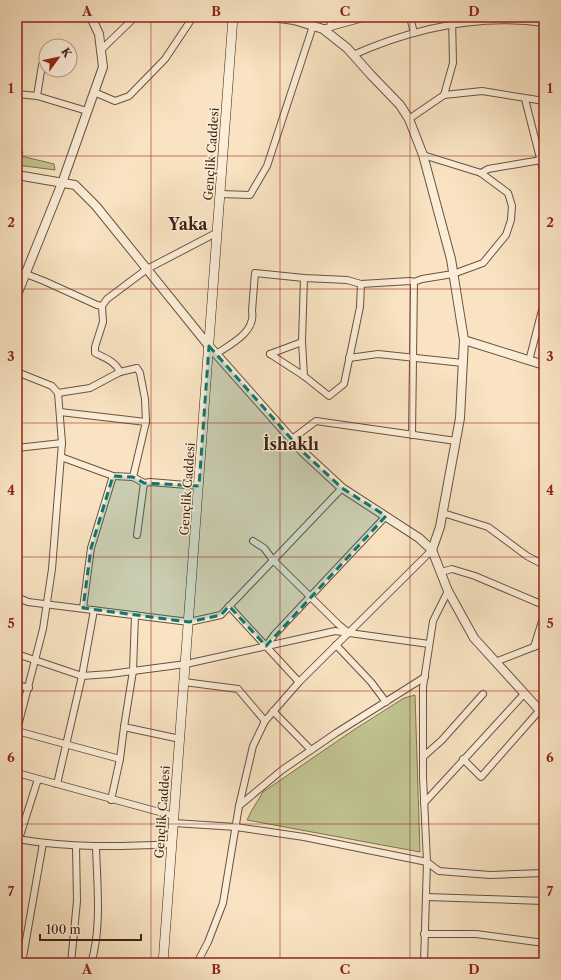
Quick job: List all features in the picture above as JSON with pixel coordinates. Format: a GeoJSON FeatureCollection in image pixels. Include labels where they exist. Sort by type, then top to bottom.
{"type":"FeatureCollection","features":[{"type":"Feature","properties":{"kind":"main road","name":"Gençlik Caddesi"},"geometry":{"type":"LineString","coordinates":[[163,963],[233,17]]}},
{"type":"Feature","properties":{"kind":"street"},"geometry":{"type":"LineString","coordinates":[[17,295],[62,183],[86,111],[103,67],[99,34],[91,17]]}},
{"type":"Feature","properties":{"kind":"street"},"geometry":{"type":"LineString","coordinates":[[101,50],[135,17]]}},
{"type":"Feature","properties":{"kind":"street"},"geometry":{"type":"LineString","coordinates":[[94,92],[115,101],[129,96],[165,59],[193,17]]}},
{"type":"Feature","properties":{"kind":"street"},"geometry":{"type":"LineString","coordinates":[[272,17],[294,20],[313,26],[327,28],[367,17]]}},
{"type":"Feature","properties":{"kind":"street"},"geometry":{"type":"LineString","coordinates":[[327,28],[330,17]]}},
{"type":"Feature","properties":{"kind":"street"},"geometry":{"type":"LineString","coordinates":[[410,17],[414,33]]}},
{"type":"Feature","properties":{"kind":"street"},"geometry":{"type":"LineString","coordinates":[[354,55],[381,43],[452,20],[522,20],[544,23]]}},
{"type":"Feature","properties":{"kind":"street"},"geometry":{"type":"LineString","coordinates":[[444,95],[452,63],[452,20]]}},
{"type":"Feature","properties":{"kind":"street"},"geometry":{"type":"LineString","coordinates":[[220,194],[250,195],[267,166],[313,26]]}},
{"type":"Feature","properties":{"kind":"street"},"geometry":{"type":"LineString","coordinates":[[197,963],[208,942],[222,903],[239,806],[253,746],[265,720],[299,682],[432,550],[443,514],[460,418],[464,340],[451,259],[422,154],[409,119],[400,105],[327,28]]}},
{"type":"Feature","properties":{"kind":"street"},"geometry":{"type":"LineString","coordinates":[[37,96],[40,78]]}},
{"type":"Feature","properties":{"kind":"street"},"geometry":{"type":"LineString","coordinates":[[409,119],[444,95],[482,91],[544,102]]}},
{"type":"Feature","properties":{"kind":"street"},"geometry":{"type":"LineString","coordinates":[[17,94],[37,96],[86,111]]}},
{"type":"Feature","properties":{"kind":"street"},"geometry":{"type":"LineString","coordinates":[[525,99],[544,174]]}},
{"type":"Feature","properties":{"kind":"street"},"geometry":{"type":"LineString","coordinates":[[216,354],[248,331],[253,317],[252,311],[255,273],[304,278],[347,280],[361,284],[414,282],[422,279],[453,274],[483,263],[506,235],[511,220],[512,206],[508,194],[481,173],[422,154]]}},
{"type":"Feature","properties":{"kind":"street"},"geometry":{"type":"LineString","coordinates":[[481,173],[488,169],[541,160]]}},
{"type":"Feature","properties":{"kind":"street"},"geometry":{"type":"LineString","coordinates":[[17,176],[75,185],[91,201],[209,346],[291,440],[342,488],[419,538],[432,550],[448,591],[474,638],[542,713],[481,777],[463,760]]}},
{"type":"Feature","properties":{"kind":"street"},"geometry":{"type":"LineString","coordinates":[[120,372],[112,361],[95,353],[95,347],[104,322],[102,306],[107,299],[147,269],[218,232]]}},
{"type":"Feature","properties":{"kind":"street"},"geometry":{"type":"LineString","coordinates":[[26,274],[102,306]]}},
{"type":"Feature","properties":{"kind":"street"},"geometry":{"type":"LineString","coordinates":[[304,278],[302,342],[304,376]]}},
{"type":"Feature","properties":{"kind":"street"},"geometry":{"type":"LineString","coordinates":[[412,435],[414,282]]}},
{"type":"Feature","properties":{"kind":"street"},"geometry":{"type":"LineString","coordinates":[[302,342],[270,354],[304,376],[329,396],[344,384],[360,307],[361,284]]}},
{"type":"Feature","properties":{"kind":"street"},"geometry":{"type":"LineString","coordinates":[[529,360],[544,302]]}},
{"type":"Feature","properties":{"kind":"street"},"geometry":{"type":"LineString","coordinates":[[464,340],[544,365]]}},
{"type":"Feature","properties":{"kind":"street"},"geometry":{"type":"LineString","coordinates":[[349,358],[378,354],[463,363]]}},
{"type":"Feature","properties":{"kind":"street"},"geometry":{"type":"LineString","coordinates":[[58,394],[90,388],[120,372],[137,368],[140,373],[145,399],[146,422],[133,477]]}},
{"type":"Feature","properties":{"kind":"street"},"geometry":{"type":"LineString","coordinates":[[17,372],[52,386],[58,394],[62,443],[52,569],[47,604],[43,629],[29,688],[17,730],[120,759]]}},
{"type":"Feature","properties":{"kind":"street"},"geometry":{"type":"LineString","coordinates":[[60,412],[146,422]]}},
{"type":"Feature","properties":{"kind":"street"},"geometry":{"type":"LineString","coordinates":[[291,440],[316,421],[456,441]]}},
{"type":"Feature","properties":{"kind":"street"},"geometry":{"type":"LineString","coordinates":[[17,448],[62,443]]}},
{"type":"Feature","properties":{"kind":"street"},"geometry":{"type":"LineString","coordinates":[[61,457],[112,476],[133,477],[144,483],[150,482],[199,486]]}},
{"type":"Feature","properties":{"kind":"street"},"geometry":{"type":"LineString","coordinates":[[83,608],[91,548],[112,476]]}},
{"type":"Feature","properties":{"kind":"street"},"geometry":{"type":"LineString","coordinates":[[137,535],[144,483]]}},
{"type":"Feature","properties":{"kind":"street"},"geometry":{"type":"LineString","coordinates":[[17,597],[28,602],[189,622],[221,615],[342,488]]}},
{"type":"Feature","properties":{"kind":"street"},"geometry":{"type":"LineString","coordinates":[[443,514],[488,527],[527,556],[544,565]]}},
{"type":"Feature","properties":{"kind":"street"},"geometry":{"type":"LineString","coordinates":[[266,646],[310,596],[386,516]]}},
{"type":"Feature","properties":{"kind":"street"},"geometry":{"type":"LineString","coordinates":[[253,541],[264,548],[273,560],[349,633]]}},
{"type":"Feature","properties":{"kind":"street"},"geometry":{"type":"LineString","coordinates":[[441,572],[452,569],[475,576],[541,604]]}},
{"type":"Feature","properties":{"kind":"street"},"geometry":{"type":"LineString","coordinates":[[424,963],[427,862],[424,804],[423,687],[433,621],[448,591]]}},
{"type":"Feature","properties":{"kind":"street"},"geometry":{"type":"LineString","coordinates":[[230,606],[299,682]]}},
{"type":"Feature","properties":{"kind":"street"},"geometry":{"type":"LineString","coordinates":[[56,784],[82,676],[94,610]]}},
{"type":"Feature","properties":{"kind":"street"},"geometry":{"type":"LineString","coordinates":[[111,800],[120,759],[133,671],[135,615]]}},
{"type":"Feature","properties":{"kind":"street"},"geometry":{"type":"LineString","coordinates":[[534,647],[544,615]]}},
{"type":"Feature","properties":{"kind":"street"},"geometry":{"type":"LineString","coordinates":[[17,654],[82,676],[186,664],[335,631],[429,644]]}},
{"type":"Feature","properties":{"kind":"street"},"geometry":{"type":"LineString","coordinates":[[495,662],[544,643]]}},
{"type":"Feature","properties":{"kind":"street"},"geometry":{"type":"LineString","coordinates":[[336,645],[371,682],[386,702]]}},
{"type":"Feature","properties":{"kind":"street"},"geometry":{"type":"LineString","coordinates":[[239,806],[282,770],[425,677]]}},
{"type":"Feature","properties":{"kind":"street"},"geometry":{"type":"LineString","coordinates":[[184,682],[238,689],[265,720]]}},
{"type":"Feature","properties":{"kind":"street"},"geometry":{"type":"LineString","coordinates":[[17,685],[29,688]]}},
{"type":"Feature","properties":{"kind":"street"},"geometry":{"type":"LineString","coordinates":[[423,757],[442,740],[483,694]]}},
{"type":"Feature","properties":{"kind":"street"},"geometry":{"type":"LineString","coordinates":[[424,804],[524,694]]}},
{"type":"Feature","properties":{"kind":"street"},"geometry":{"type":"LineString","coordinates":[[273,711],[311,750]]}},
{"type":"Feature","properties":{"kind":"street"},"geometry":{"type":"LineString","coordinates":[[124,727],[180,739]]}},
{"type":"Feature","properties":{"kind":"street"},"geometry":{"type":"LineString","coordinates":[[17,773],[174,820],[236,826],[304,837],[427,862],[439,871],[490,875],[544,873]]}},
{"type":"Feature","properties":{"kind":"street"},"geometry":{"type":"LineString","coordinates":[[38,779],[18,841],[76,846],[124,847],[172,844]]}},
{"type":"Feature","properties":{"kind":"street"},"geometry":{"type":"LineString","coordinates":[[22,963],[44,843]]}},
{"type":"Feature","properties":{"kind":"street"},"geometry":{"type":"LineString","coordinates":[[71,963],[77,901],[76,846]]}},
{"type":"Feature","properties":{"kind":"street"},"geometry":{"type":"LineString","coordinates":[[91,963],[95,949],[98,900],[96,846]]}},
{"type":"Feature","properties":{"kind":"street"},"geometry":{"type":"LineString","coordinates":[[426,897],[544,901]]}},
{"type":"Feature","properties":{"kind":"street"},"geometry":{"type":"LineString","coordinates":[[424,934],[476,934],[544,943]]}},
{"type":"Feature","properties":{"kind":"highlighted area"},"geometry":{"type":"Polygon","coordinates":[[[209,346],[303,452],[342,488],[386,516],[266,646],[229,606],[221,615],[189,622],[83,608],[91,548],[113,476],[133,477],[144,483],[199,486],[209,346]]]}},
{"type":"Feature","properties":{"kind":"green space"},"geometry":{"type":"Polygon","coordinates":[[[17,155],[54,164],[55,170],[17,165],[17,155]]]}},
{"type":"Feature","properties":{"kind":"green space"},"geometry":{"type":"Polygon","coordinates":[[[415,695],[420,852],[247,820],[263,792],[352,731],[404,698],[415,695]]]}},
{"type":"Feature","properties":{"kind":"district","name":"Yaka"},"geometry":{"type":"Point","coordinates":[188,224]}},
{"type":"Feature","properties":{"kind":"district","name":"İshaklı"},"geometry":{"type":"Point","coordinates":[291,444]}}]}
